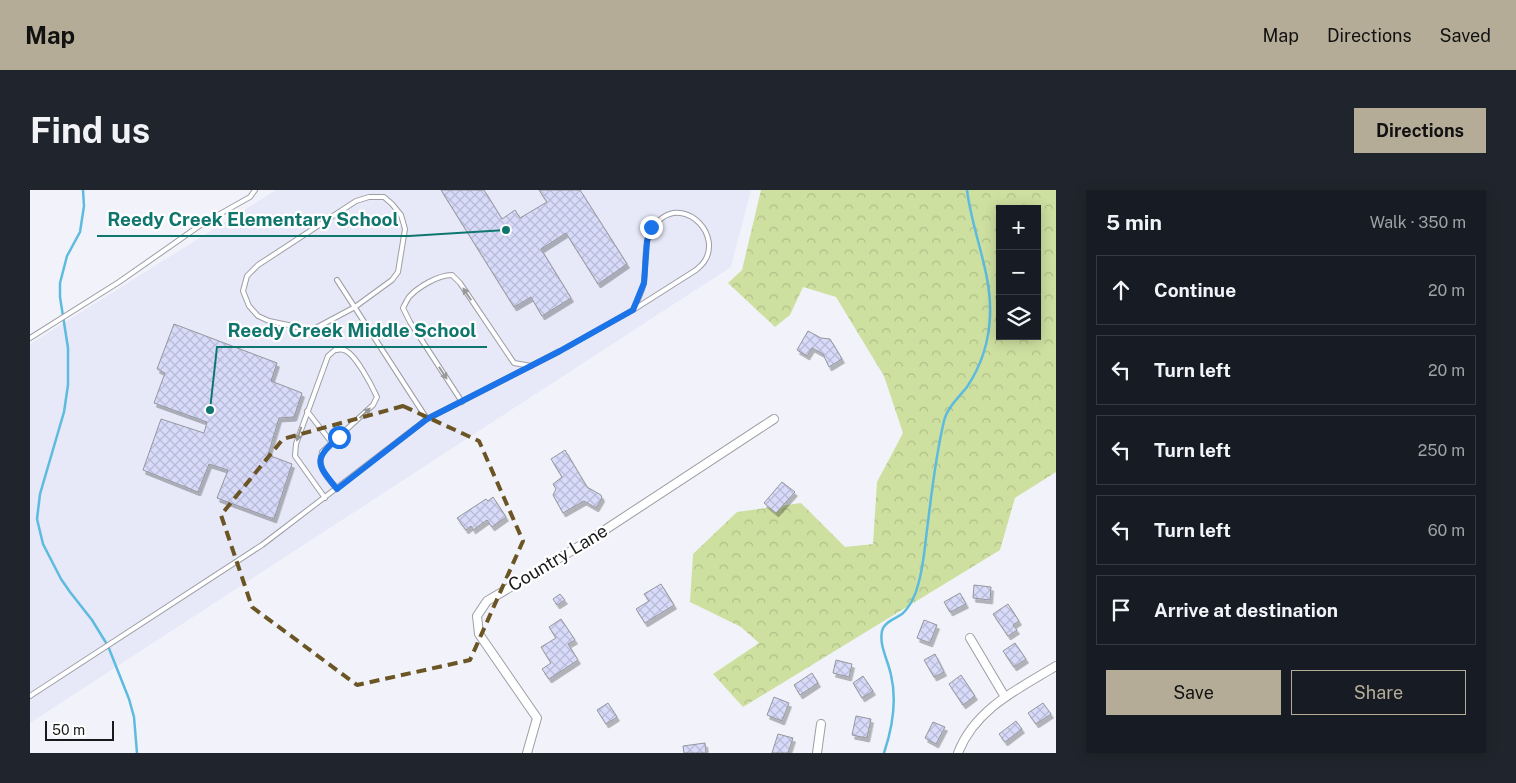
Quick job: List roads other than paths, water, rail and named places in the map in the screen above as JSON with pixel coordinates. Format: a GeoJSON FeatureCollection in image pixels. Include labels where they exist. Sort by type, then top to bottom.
{"type":"FeatureCollection","features":[{"type":"Feature","properties":{"kind":"street","name":"Country Lane"},"geometry":{"type":"LineString","coordinates":[[527,753],[537,718],[479,634],[477,616],[487,601],[588,541],[774,419]]}},
{"type":"Feature","properties":{"kind":"street"},"geometry":{"type":"LineString","coordinates":[[970,638],[1005,697]]}},
{"type":"Feature","properties":{"kind":"street"},"geometry":{"type":"LineString","coordinates":[[958,753],[970,730],[979,719],[1005,697],[1056,666]]}},
{"type":"Feature","properties":{"kind":"street"},"geometry":{"type":"LineString","coordinates":[[816,753],[821,724]]}},
{"type":"Feature","properties":{"kind":"lane"},"geometry":{"type":"LineString","coordinates":[[30,338],[119,282],[202,224],[250,197],[254,190]]}},
{"type":"Feature","properties":{"kind":"lane"},"geometry":{"type":"LineString","coordinates":[[369,197],[384,197],[401,215],[405,229],[398,272],[392,280],[355,306],[312,330],[306,330],[269,321],[258,316],[249,306],[243,292],[247,276],[258,265],[356,201],[369,197]]}},
{"type":"Feature","properties":{"kind":"lane"},"geometry":{"type":"LineString","coordinates":[[30,696],[262,545],[427,419],[531,366],[633,310],[696,270],[705,261],[709,248],[709,234],[702,224],[692,216],[679,213],[664,216],[651,227],[647,241],[644,283],[633,310]]}},
{"type":"Feature","properties":{"kind":"lane"},"geometry":{"type":"LineString","coordinates":[[462,402],[410,322],[403,308],[409,297],[432,280],[443,275],[452,275],[460,282],[514,363],[531,366]]}},
{"type":"Feature","properties":{"kind":"lane"},"geometry":{"type":"LineString","coordinates":[[337,280],[427,419]]}},
{"type":"Feature","properties":{"kind":"lane"},"geometry":{"type":"LineString","coordinates":[[325,498],[295,456],[296,444],[328,356],[335,350],[344,350],[353,356],[377,397],[373,405],[322,452],[319,461],[324,472],[337,489]]}},
{"type":"Feature","properties":{"kind":"lane"},"geometry":{"type":"LineString","coordinates":[[307,411],[332,443]]}},
{"type":"Feature","properties":{"kind":"waterway"},"geometry":{"type":"LineString","coordinates":[[83,190],[84,206],[80,232],[67,256],[60,283],[60,297],[68,348],[68,385],[64,412],[40,494],[37,519],[43,544],[61,579],[92,620],[108,646],[134,717],[137,753]]}},
{"type":"Feature","properties":{"kind":"waterway"},"geometry":{"type":"LineString","coordinates":[[884,753],[891,724],[894,694],[891,675],[884,653],[881,637],[882,631],[887,623],[905,611],[916,593],[923,562],[934,471],[944,421],[950,407],[967,387],[976,371],[988,335],[990,316],[988,284],[967,190]]}},
{"type":"Feature","properties":{"kind":"place","name":"Reedy Creek Elementary School"},"geometry":{"type":"Point","coordinates":[506,230]}},
{"type":"Feature","properties":{"kind":"place","name":"Reedy Creek Middle School"},"geometry":{"type":"Point","coordinates":[210,410]}}]}
